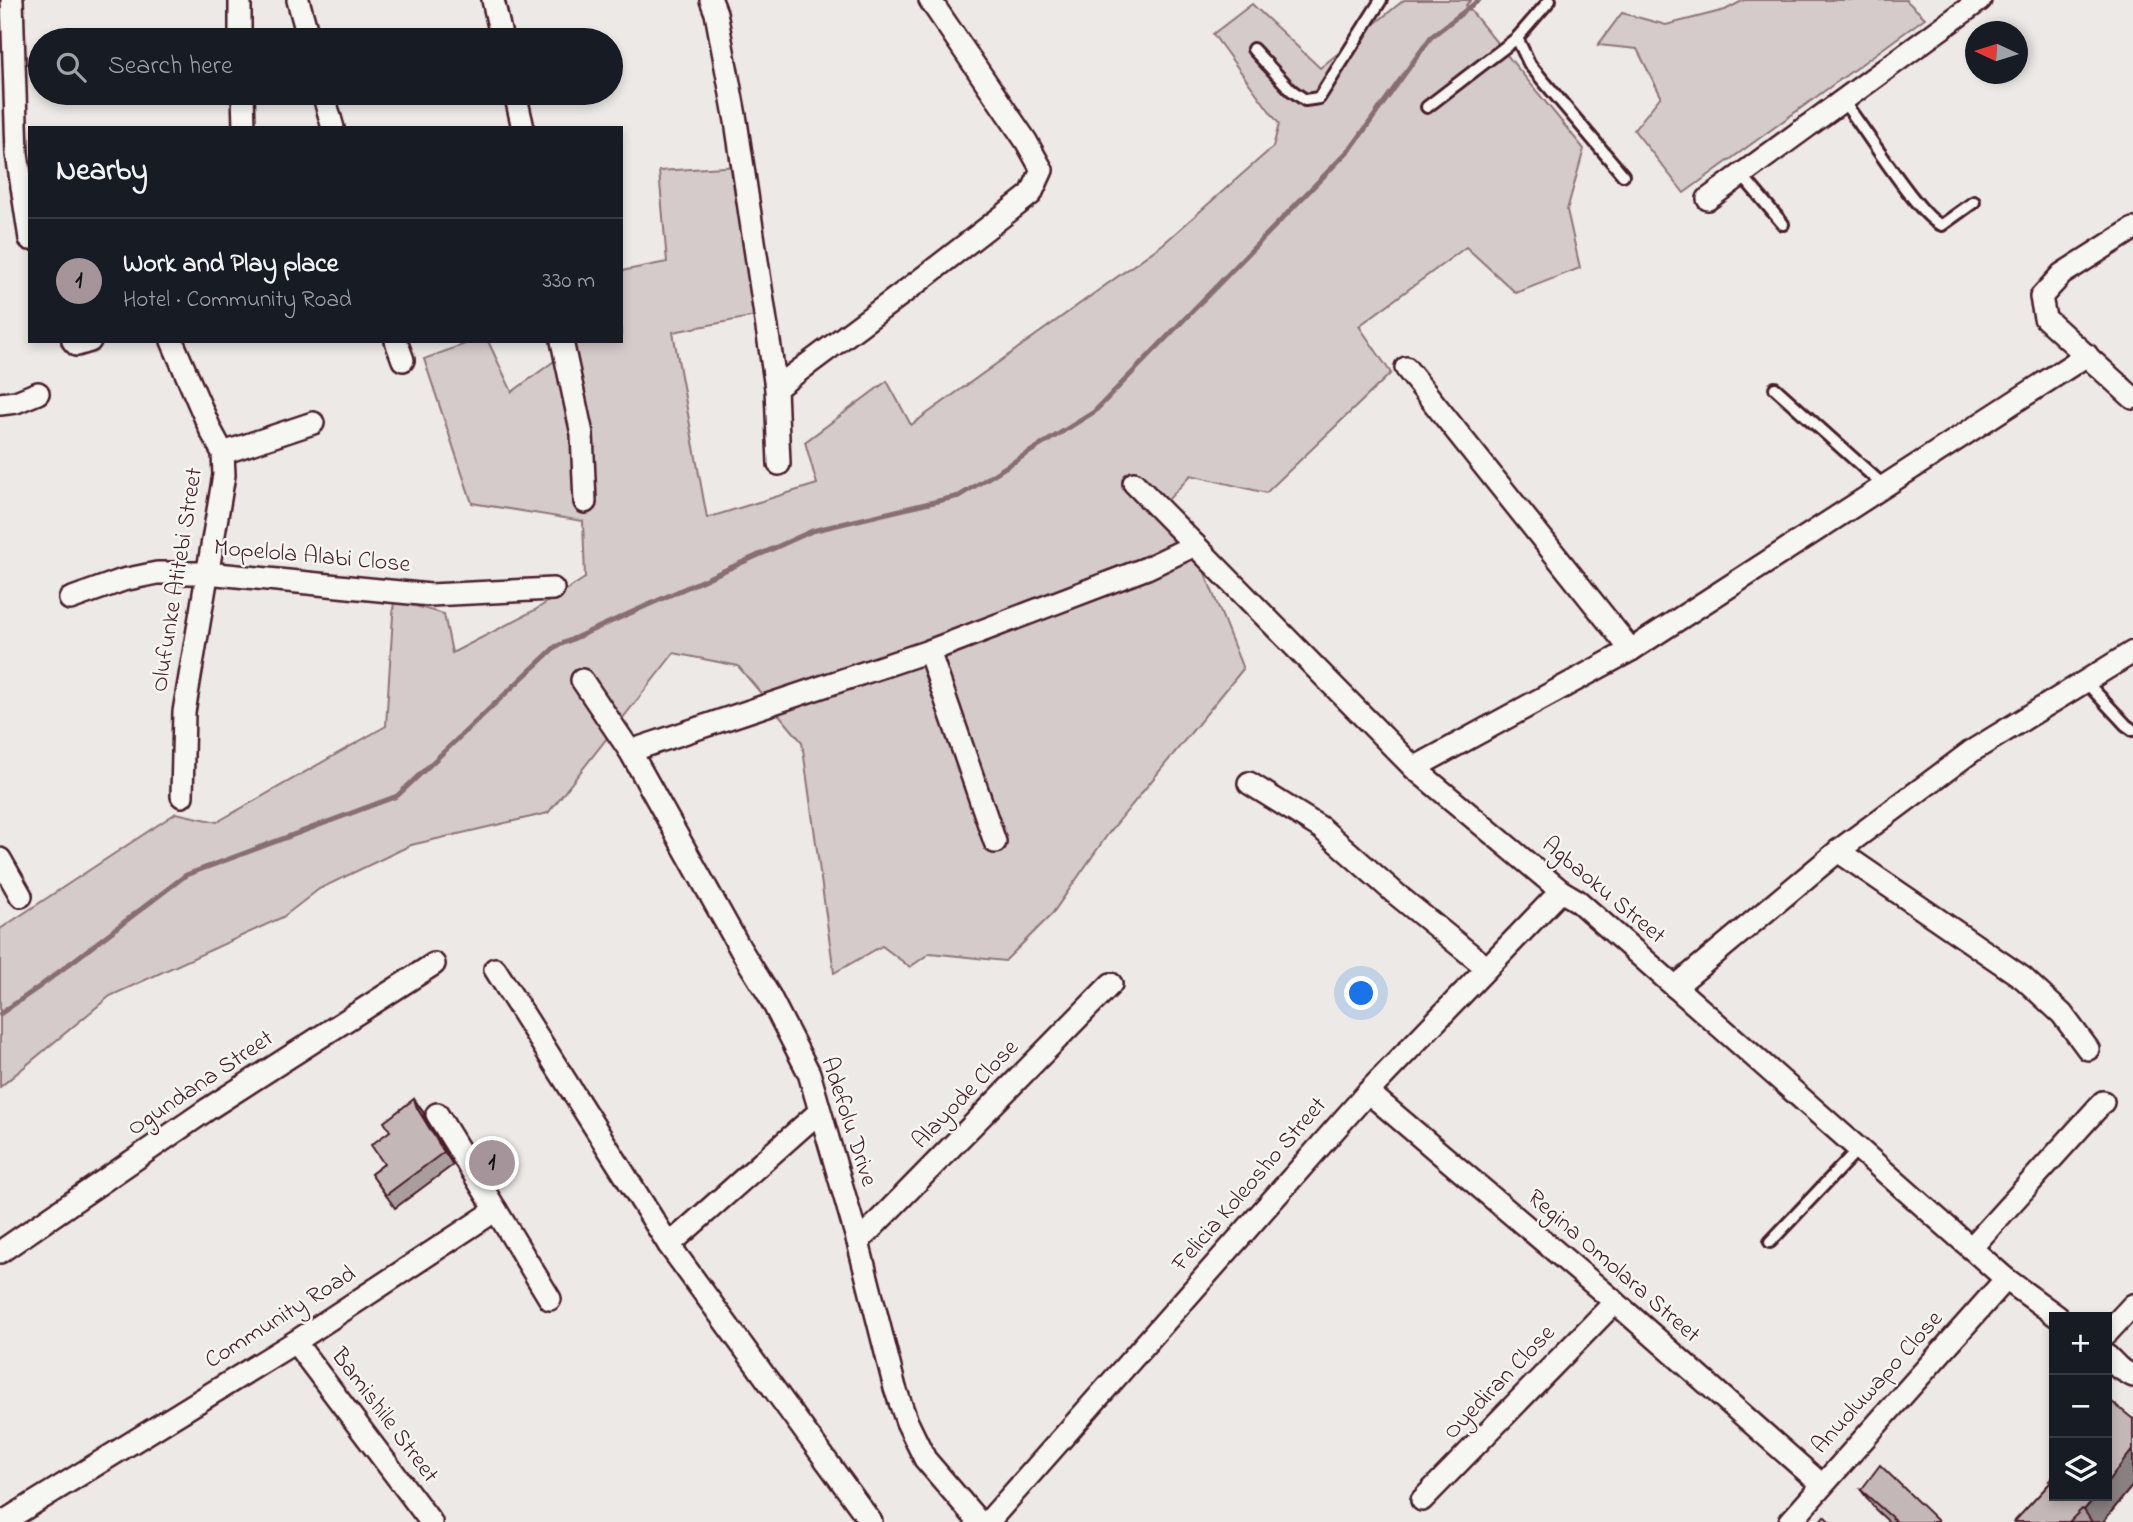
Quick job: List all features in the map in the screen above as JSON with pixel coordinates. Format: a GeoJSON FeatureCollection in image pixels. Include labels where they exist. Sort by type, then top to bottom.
{"type":"FeatureCollection","features":[{"type":"Feature","properties":{"kind":"street"},"geometry":{"type":"LineString","coordinates":[[12,0],[17,154],[28,226]]}},
{"type":"Feature","properties":{"kind":"street"},"geometry":{"type":"LineString","coordinates":[[240,0],[240,28]]}},
{"type":"Feature","properties":{"kind":"street"},"geometry":{"type":"LineString","coordinates":[[298,0],[306,28]]}},
{"type":"Feature","properties":{"kind":"street"},"geometry":{"type":"LineString","coordinates":[[493,0],[499,28]]}},
{"type":"Feature","properties":{"kind":"street"},"geometry":{"type":"LineString","coordinates":[[711,0],[716,13],[736,121],[776,388],[779,464]]}},
{"type":"Feature","properties":{"kind":"street"},"geometry":{"type":"LineString","coordinates":[[776,388],[1031,194],[1042,170],[1026,141],[930,0]]}},
{"type":"Feature","properties":{"kind":"street"},"geometry":{"type":"LineString","coordinates":[[1708,199],[1980,0]]}},
{"type":"Feature","properties":{"kind":"street"},"geometry":{"type":"LineString","coordinates":[[243,105],[244,126]]}},
{"type":"Feature","properties":{"kind":"street"},"geometry":{"type":"LineString","coordinates":[[326,105],[332,126]]}},
{"type":"Feature","properties":{"kind":"street"},"geometry":{"type":"LineString","coordinates":[[518,105],[523,126]]}},
{"type":"Feature","properties":{"kind":"street"},"geometry":{"type":"LineString","coordinates":[[2133,229],[2062,274],[2041,296],[2045,318],[2133,398]]}},
{"type":"Feature","properties":{"kind":"street","name":"Olufunke Atitebi Street"},"geometry":{"type":"LineString","coordinates":[[173,343],[223,453],[224,475],[184,712],[182,796]]}},
{"type":"Feature","properties":{"kind":"street"},"geometry":{"type":"LineString","coordinates":[[562,343],[582,434],[585,502]]}},
{"type":"Feature","properties":{"kind":"street"},"geometry":{"type":"LineString","coordinates":[[1415,768],[1631,650],[2087,355]]}},
{"type":"Feature","properties":{"kind":"street"},"geometry":{"type":"LineString","coordinates":[[1406,368],[1631,650]]}},
{"type":"Feature","properties":{"kind":"street"},"geometry":{"type":"LineString","coordinates":[[0,404],[16,402],[38,393]]}},
{"type":"Feature","properties":{"kind":"street"},"geometry":{"type":"LineString","coordinates":[[223,453],[313,423]]}},
{"type":"Feature","properties":{"kind":"street","name":"Agbaoku Street"},"geometry":{"type":"LineString","coordinates":[[1135,483],[1415,768],[1561,891],[1578,901],[2006,1279],[2051,1312]]}},
{"type":"Feature","properties":{"kind":"street"},"geometry":{"type":"LineString","coordinates":[[629,751],[929,651],[1147,568],[1195,545]]}},
{"type":"Feature","properties":{"kind":"street","name":"Mopelola Alabi Close"},"geometry":{"type":"LineString","coordinates":[[70,599],[123,580],[157,573],[208,573],[430,595],[553,589]]}},
{"type":"Feature","properties":{"kind":"street"},"geometry":{"type":"LineString","coordinates":[[929,651],[995,842]]}},
{"type":"Feature","properties":{"kind":"street"},"geometry":{"type":"LineString","coordinates":[[1675,986],[1838,851],[1972,751],[2133,652]]}},
{"type":"Feature","properties":{"kind":"street","name":"Adefolu Drive"},"geometry":{"type":"LineString","coordinates":[[582,680],[629,751],[769,995],[809,1073],[858,1242],[895,1388],[908,1423],[925,1459],[979,1522]]}},
{"type":"Feature","properties":{"kind":"street"},"geometry":{"type":"LineString","coordinates":[[1249,783],[1321,828],[1396,894],[1486,967]]}},
{"type":"Feature","properties":{"kind":"street"},"geometry":{"type":"LineString","coordinates":[[1838,851],[2023,978],[2062,1014],[2088,1049]]}},
{"type":"Feature","properties":{"kind":"street"},"geometry":{"type":"LineString","coordinates":[[0,859],[21,896]]}},
{"type":"Feature","properties":{"kind":"street","name":"Felicia Koleosho Street"},"geometry":{"type":"LineString","coordinates":[[988,1522],[1368,1091],[1561,891]]}},
{"type":"Feature","properties":{"kind":"street","name":"Ogundana Street"},"geometry":{"type":"LineString","coordinates":[[0,1252],[208,1110],[435,964]]}},
{"type":"Feature","properties":{"kind":"street"},"geometry":{"type":"LineString","coordinates":[[495,969],[668,1245],[871,1522]]}},
{"type":"Feature","properties":{"kind":"street","name":"Alayode Close"},"geometry":{"type":"LineString","coordinates":[[858,1242],[1111,984]]}},
{"type":"Feature","properties":{"kind":"street","name":"Regina Omolara Street"},"geometry":{"type":"LineString","coordinates":[[1368,1091],[1615,1302],[1822,1485]]}},
{"type":"Feature","properties":{"kind":"street"},"geometry":{"type":"LineString","coordinates":[[1971,1248],[2103,1102]]}},
{"type":"Feature","properties":{"kind":"street"},"geometry":{"type":"LineString","coordinates":[[668,1245],[819,1112]]}},
{"type":"Feature","properties":{"kind":"street"},"geometry":{"type":"LineString","coordinates":[[437,1114],[550,1299]]}},
{"type":"Feature","properties":{"kind":"street","name":"Community Road"},"geometry":{"type":"LineString","coordinates":[[3,1522],[295,1342],[496,1210]]}},
{"type":"Feature","properties":{"kind":"street","name":"Anuoluwapo Close"},"geometry":{"type":"LineString","coordinates":[[1790,1522],[2006,1279]]}},
{"type":"Feature","properties":{"kind":"street","name":"Oyediran Close"},"geometry":{"type":"LineString","coordinates":[[1422,1500],[1615,1302]]}},
{"type":"Feature","properties":{"kind":"street"},"geometry":{"type":"LineString","coordinates":[[2112,1328],[2133,1305]]}},
{"type":"Feature","properties":{"kind":"street","name":"Bamishile Street"},"geometry":{"type":"LineString","coordinates":[[295,1342],[431,1522]]}},
{"type":"Feature","properties":{"kind":"street"},"geometry":{"type":"LineString","coordinates":[[2112,1361],[2133,1376]]}},
{"type":"Feature","properties":{"kind":"lane"},"geometry":{"type":"LineString","coordinates":[[1252,49],[1305,100],[1319,98],[1381,0]]}},
{"type":"Feature","properties":{"kind":"lane"},"geometry":{"type":"LineString","coordinates":[[1427,107],[1517,38],[1550,0]]}},
{"type":"Feature","properties":{"kind":"lane"},"geometry":{"type":"LineString","coordinates":[[1517,38],[1530,65],[1623,175]]}},
{"type":"Feature","properties":{"kind":"lane"},"geometry":{"type":"LineString","coordinates":[[1842,100],[1918,205],[1937,225],[1942,225],[1974,202]]}},
{"type":"Feature","properties":{"kind":"lane"},"geometry":{"type":"LineString","coordinates":[[1741,174],[1783,224]]}},
{"type":"Feature","properties":{"kind":"lane"},"geometry":{"type":"LineString","coordinates":[[1775,388],[1884,486]]}},
{"type":"Feature","properties":{"kind":"lane"},"geometry":{"type":"LineString","coordinates":[[2084,681],[2126,726],[2133,730]]}},
{"type":"Feature","properties":{"kind":"lane"},"geometry":{"type":"LineString","coordinates":[[1770,1242],[1859,1148]]}},
{"type":"Feature","properties":{"kind":"shaded area"},"geometry":{"type":"Polygon","coordinates":[[[1404,0],[1471,0],[1466,5],[1584,149],[1567,210],[1580,268],[1516,293],[1466,247],[1359,326],[1391,373],[1266,493],[1191,475],[1155,514],[1203,568],[1243,669],[1108,834],[1052,914],[1005,961],[930,953],[910,967],[882,946],[834,973],[802,742],[738,666],[674,653],[548,813],[411,845],[319,889],[283,917],[110,996],[0,1087],[0,929],[176,813],[217,822],[386,726],[394,600],[444,614],[452,653],[535,610],[585,578],[583,521],[472,503],[424,359],[468,343],[489,343],[512,392],[565,353],[563,343],[623,343],[623,271],[667,262],[659,171],[740,166],[766,314],[673,332],[707,518],[817,484],[805,442],[887,381],[911,425],[1163,244],[1273,147],[1279,124],[1213,34],[1252,4],[1320,68],[1404,0]]]}},
{"type":"Feature","properties":{"kind":"shaded area"},"geometry":{"type":"Polygon","coordinates":[[[1744,0],[1906,0],[1925,18],[1684,193],[1634,130],[1661,96],[1637,49],[1598,45],[1622,13],[1666,25],[1725,10],[1744,0]]]}},
{"type":"Feature","properties":{"kind":"building"},"geometry":{"type":"Polygon","coordinates":[[[414,1099],[444,1152],[386,1195],[371,1174],[384,1164],[371,1145],[390,1131],[384,1122],[414,1099]]]}},
{"type":"Feature","properties":{"kind":"building"},"geometry":{"type":"Polygon","coordinates":[[[2112,1402],[2133,1419],[2133,1449],[2112,1476],[2112,1402]]]}},
{"type":"Feature","properties":{"kind":"building"},"geometry":{"type":"Polygon","coordinates":[[[1880,1465],[1939,1522],[1897,1522],[1861,1490],[1880,1465]]]}},
{"type":"Feature","properties":{"kind":"building"},"geometry":{"type":"Polygon","coordinates":[[[2049,1484],[2049,1501],[2092,1501],[2069,1522],[2014,1522],[2049,1484]]]}},
{"type":"Feature","properties":{"kind":"building"},"geometry":{"type":"Polygon","coordinates":[[[1824,1516],[1830,1522],[1819,1522],[1824,1516]]]}},
{"type":"Feature","properties":{"kind":"waterway"},"geometry":{"type":"LineString","coordinates":[[0,1014],[186,875],[397,796],[555,647],[812,531],[959,496],[1094,412],[1352,147],[1431,37],[1479,0]]}},
{"type":"Feature","properties":{"kind":"place","name":"Work and Play place"},"geometry":{"type":"Point","coordinates":[492,1163]}}]}
